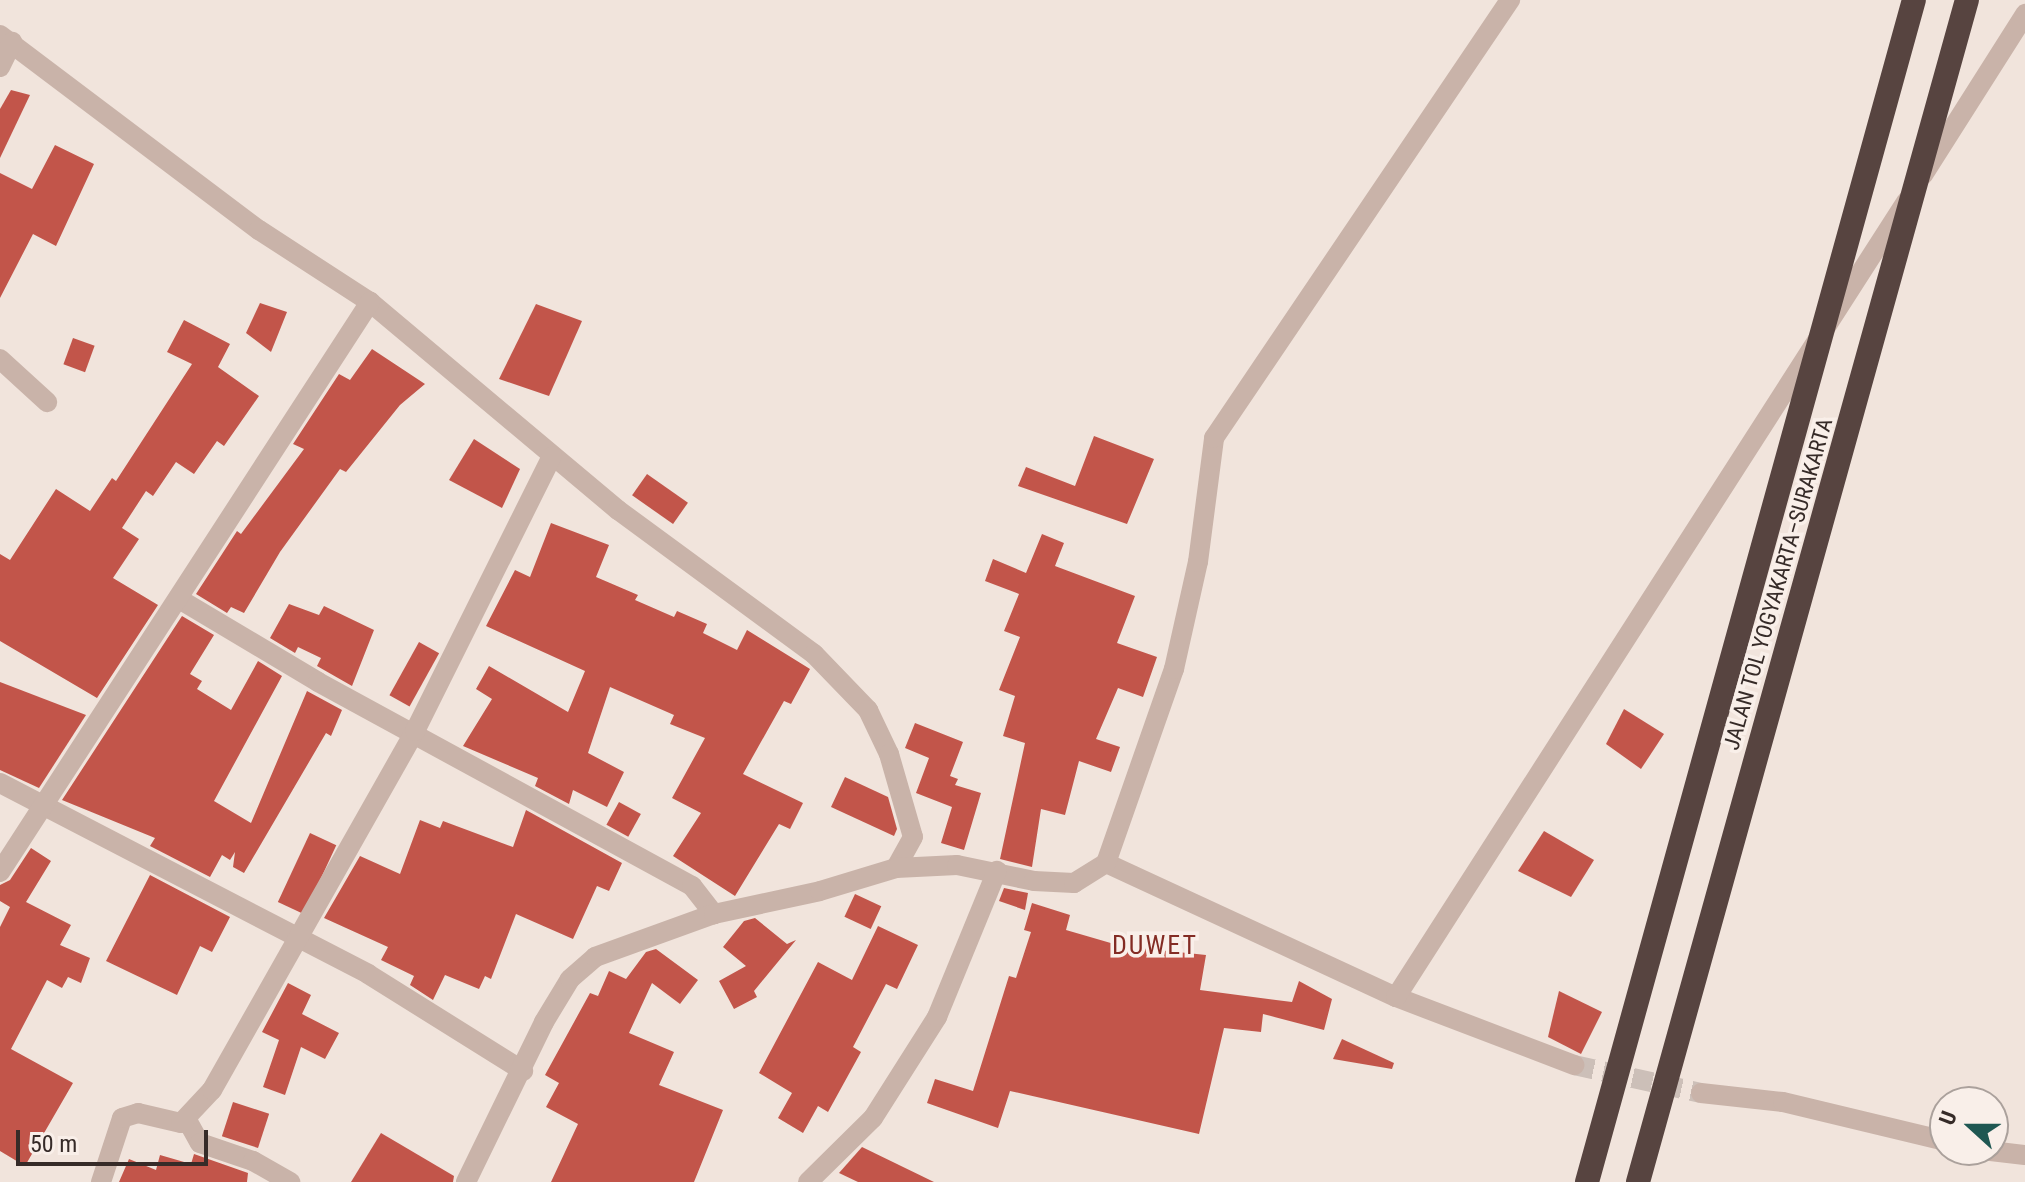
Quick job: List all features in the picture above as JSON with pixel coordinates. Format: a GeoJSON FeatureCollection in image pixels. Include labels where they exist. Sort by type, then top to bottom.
{"type":"FeatureCollection","features":[{"type":"Feature","properties":{"kind":"highway","name":"JALAN TOL YOGYAKARTA–SURAKARTA"},"geometry":{"type":"LineString","coordinates":[[1587,1182],[1914,0]]}},
{"type":"Feature","properties":{"kind":"highway","name":"JALAN TOL YOGYAKARTA–SURAKARTA"},"geometry":{"type":"LineString","coordinates":[[1638,1182],[1967,0]]}},
{"type":"Feature","properties":{"kind":"street"},"geometry":{"type":"LineString","coordinates":[[466,1182],[570,979],[595,957],[714,914],[820,891],[896,868],[957,865],[1034,881],[1074,883],[1106,863],[1174,669],[1198,562],[1214,438],[1510,0]]}},
{"type":"Feature","properties":{"kind":"street"},"geometry":{"type":"LineString","coordinates":[[1396,997],[2025,14]]}},
{"type":"Feature","properties":{"kind":"street"},"geometry":{"type":"LineString","coordinates":[[0,67],[6,38],[259,230],[370,302],[552,456],[814,654],[868,710],[889,754],[913,837],[957,865]]}},
{"type":"Feature","properties":{"kind":"street"},"geometry":{"type":"LineString","coordinates":[[0,872],[370,302]]}},
{"type":"Feature","properties":{"kind":"street"},"geometry":{"type":"LineString","coordinates":[[0,359],[47,402]]}},
{"type":"Feature","properties":{"kind":"street"},"geometry":{"type":"LineString","coordinates":[[101,1182],[122,1118],[138,1113],[172,1123],[187,1120],[212,1090],[415,731],[552,456]]}},
{"type":"Feature","properties":{"kind":"street"},"geometry":{"type":"LineString","coordinates":[[179,599],[318,682],[415,731],[692,886],[714,914]]}},
{"type":"Feature","properties":{"kind":"street"},"geometry":{"type":"LineString","coordinates":[[0,783],[295,941],[368,974],[523,1071]]}},
{"type":"Feature","properties":{"kind":"street"},"geometry":{"type":"LineString","coordinates":[[896,868],[913,837]]}},
{"type":"Feature","properties":{"kind":"street"},"geometry":{"type":"LineString","coordinates":[[1106,863],[1396,997],[1574,1065]]}},
{"type":"Feature","properties":{"kind":"street"},"geometry":{"type":"LineString","coordinates":[[808,1182],[873,1118],[937,1017],[997,871]]}},
{"type":"Feature","properties":{"kind":"street"},"geometry":{"type":"LineString","coordinates":[[1701,1093],[1783,1102],[1929,1137]]}},
{"type":"Feature","properties":{"kind":"street"},"geometry":{"type":"LineString","coordinates":[[187,1120],[200,1143],[253,1161],[290,1182]]}},
{"type":"Feature","properties":{"kind":"building"},"geometry":{"type":"Polygon","coordinates":[[[11,90],[30,95],[0,158],[0,109],[11,90]]]}},
{"type":"Feature","properties":{"kind":"building"},"geometry":{"type":"Polygon","coordinates":[[[55,145],[94,164],[56,246],[33,234],[0,298],[0,173],[32,189],[55,145]]]}},
{"type":"Feature","properties":{"kind":"building"},"geometry":{"type":"Polygon","coordinates":[[[260,303],[287,312],[271,352],[246,333],[260,303]]]}},
{"type":"Feature","properties":{"kind":"building"},"geometry":{"type":"Polygon","coordinates":[[[536,304],[582,321],[549,396],[499,379],[536,304]]]}},
{"type":"Feature","properties":{"kind":"building"},"geometry":{"type":"Polygon","coordinates":[[[184,320],[230,344],[218,367],[259,396],[224,446],[217,441],[194,474],[176,462],[153,496],[146,491],[122,528],[139,539],[113,578],[158,605],[97,698],[0,641],[0,554],[10,560],[56,489],[90,511],[112,478],[116,481],[192,364],[167,352],[184,320]]]}},
{"type":"Feature","properties":{"kind":"building"},"geometry":{"type":"Polygon","coordinates":[[[73,338],[95,346],[85,372],[63,364],[73,338]]]}},
{"type":"Feature","properties":{"kind":"building"},"geometry":{"type":"Polygon","coordinates":[[[372,349],[425,384],[400,405],[346,472],[340,469],[280,552],[244,613],[231,607],[227,613],[196,594],[237,531],[241,534],[304,449],[293,444],[339,374],[350,380],[372,349]]]}},
{"type":"Feature","properties":{"kind":"building"},"geometry":{"type":"Polygon","coordinates":[[[1094,436],[1154,459],[1127,524],[1018,486],[1026,467],[1075,486],[1094,436]]]}},
{"type":"Feature","properties":{"kind":"building"},"geometry":{"type":"Polygon","coordinates":[[[474,439],[520,469],[502,508],[449,480],[474,439]]]}},
{"type":"Feature","properties":{"kind":"building"},"geometry":{"type":"Polygon","coordinates":[[[647,474],[688,503],[673,524],[632,495],[647,474]]]}},
{"type":"Feature","properties":{"kind":"building"},"geometry":{"type":"Polygon","coordinates":[[[551,523],[609,545],[596,577],[638,595],[635,600],[674,617],[677,611],[707,624],[703,633],[737,650],[747,630],[810,669],[791,704],[784,701],[743,774],[803,803],[790,829],[779,824],[735,896],[673,856],[701,813],[672,798],[705,738],[670,724],[674,715],[610,687],[588,753],[624,772],[607,807],[573,790],[569,804],[535,786],[538,778],[463,746],[492,699],[476,689],[489,666],[568,712],[585,671],[486,626],[515,570],[530,577],[551,523]]]}},
{"type":"Feature","properties":{"kind":"building"},"geometry":{"type":"Polygon","coordinates":[[[1042,534],[1064,543],[1055,566],[1135,596],[1117,643],[1157,657],[1143,697],[1118,688],[1096,739],[1120,747],[1111,772],[1079,761],[1065,815],[1041,809],[1032,867],[1000,859],[1025,743],[1003,736],[1015,696],[999,690],[1020,637],[1004,631],[1019,594],[985,581],[993,559],[1026,573],[1042,534]]]}},
{"type":"Feature","properties":{"kind":"building"},"geometry":{"type":"Polygon","coordinates":[[[289,604],[319,615],[324,606],[374,630],[352,686],[317,666],[321,658],[298,647],[295,653],[270,638],[289,604]]]}},
{"type":"Feature","properties":{"kind":"building"},"geometry":{"type":"Polygon","coordinates":[[[182,616],[214,635],[190,674],[202,681],[197,689],[231,710],[258,661],[282,676],[214,801],[251,823],[307,691],[342,710],[331,736],[326,733],[244,873],[233,867],[235,852],[230,860],[222,855],[210,877],[150,846],[155,838],[62,800],[182,616]]]}},
{"type":"Feature","properties":{"kind":"building"},"geometry":{"type":"Polygon","coordinates":[[[419,642],[439,653],[410,707],[389,695],[419,642]]]}},
{"type":"Feature","properties":{"kind":"building"},"geometry":{"type":"Polygon","coordinates":[[[0,682],[86,715],[39,788],[0,770],[0,682]]]}},
{"type":"Feature","properties":{"kind":"building"},"geometry":{"type":"Polygon","coordinates":[[[1624,709],[1664,734],[1641,769],[1606,744],[1624,709]]]}},
{"type":"Feature","properties":{"kind":"building"},"geometry":{"type":"Polygon","coordinates":[[[915,723],[963,742],[950,776],[958,779],[955,785],[981,793],[964,850],[941,843],[952,807],[916,793],[929,758],[905,748],[915,723]]]}},
{"type":"Feature","properties":{"kind":"building"},"geometry":{"type":"Polygon","coordinates":[[[845,777],[888,797],[897,829],[894,836],[831,807],[845,777]]]}},
{"type":"Feature","properties":{"kind":"building"},"geometry":{"type":"Polygon","coordinates":[[[619,802],[641,814],[628,837],[606,825],[619,802]]]}},
{"type":"Feature","properties":{"kind":"building"},"geometry":{"type":"Polygon","coordinates":[[[526,810],[622,863],[609,891],[597,886],[573,939],[516,914],[491,979],[485,976],[479,989],[445,975],[433,1000],[410,985],[414,976],[381,960],[388,947],[324,918],[360,856],[400,874],[420,820],[440,828],[443,821],[513,847],[526,810]]]}},
{"type":"Feature","properties":{"kind":"building"},"geometry":{"type":"Polygon","coordinates":[[[1544,831],[1594,860],[1571,897],[1518,871],[1544,831]]]}},
{"type":"Feature","properties":{"kind":"building"},"geometry":{"type":"Polygon","coordinates":[[[310,833],[336,845],[304,914],[278,902],[310,833]]]}},
{"type":"Feature","properties":{"kind":"building"},"geometry":{"type":"Polygon","coordinates":[[[31,848],[51,861],[26,902],[71,925],[60,945],[90,958],[81,983],[68,977],[62,988],[47,980],[11,1049],[73,1083],[25,1166],[0,1151],[0,927],[10,907],[0,901],[0,885],[10,880],[31,848]]]}},
{"type":"Feature","properties":{"kind":"building"},"geometry":{"type":"Polygon","coordinates":[[[150,875],[230,917],[212,952],[200,946],[177,995],[106,961],[150,875]]]}},
{"type":"Feature","properties":{"kind":"building"},"geometry":{"type":"Polygon","coordinates":[[[1004,888],[1028,893],[1025,910],[999,901],[1004,888]]]}},
{"type":"Feature","properties":{"kind":"building"},"geometry":{"type":"Polygon","coordinates":[[[855,894],[881,906],[871,929],[844,917],[855,894]]]}},
{"type":"Feature","properties":{"kind":"building"},"geometry":{"type":"Polygon","coordinates":[[[1032,903],[1070,915],[1066,930],[1121,946],[1206,955],[1200,990],[1292,1002],[1299,981],[1332,999],[1324,1030],[1263,1014],[1261,1032],[1224,1028],[1199,1134],[1010,1091],[998,1128],[927,1103],[935,1079],[973,1091],[1009,976],[1016,978],[1031,932],[1024,930],[1032,903]]]}},
{"type":"Feature","properties":{"kind":"building"},"geometry":{"type":"Polygon","coordinates":[[[755,918],[787,944],[796,940],[754,991],[757,997],[734,1009],[719,981],[746,966],[723,947],[744,921],[755,918]]]}},
{"type":"Feature","properties":{"kind":"building"},"geometry":{"type":"Polygon","coordinates":[[[878,926],[918,945],[897,989],[886,984],[853,1047],[861,1052],[828,1112],[818,1106],[803,1133],[778,1118],[792,1093],[759,1073],[818,962],[852,980],[878,926]]]}},
{"type":"Feature","properties":{"kind":"building"},"geometry":{"type":"Polygon","coordinates":[[[656,949],[698,980],[680,1004],[652,983],[629,1033],[674,1052],[659,1085],[723,1110],[694,1182],[551,1182],[578,1124],[546,1107],[559,1083],[545,1075],[590,993],[598,996],[609,971],[626,979],[646,952],[656,949]]]}},
{"type":"Feature","properties":{"kind":"building"},"geometry":{"type":"Polygon","coordinates":[[[288,983],[311,995],[302,1014],[339,1033],[325,1059],[301,1047],[285,1095],[263,1087],[279,1040],[262,1032],[288,983]]]}},
{"type":"Feature","properties":{"kind":"building"},"geometry":{"type":"Polygon","coordinates":[[[1559,991],[1602,1012],[1581,1054],[1548,1037],[1559,991]]]}},
{"type":"Feature","properties":{"kind":"building"},"geometry":{"type":"Polygon","coordinates":[[[1342,1039],[1394,1063],[1392,1069],[1333,1059],[1342,1039]]]}},
{"type":"Feature","properties":{"kind":"building"},"geometry":{"type":"Polygon","coordinates":[[[233,1102],[269,1114],[258,1148],[222,1136],[233,1102]]]}},
{"type":"Feature","properties":{"kind":"building"},"geometry":{"type":"Polygon","coordinates":[[[381,1133],[454,1176],[453,1182],[351,1182],[381,1133]]]}},
{"type":"Feature","properties":{"kind":"building"},"geometry":{"type":"Polygon","coordinates":[[[862,1147],[934,1182],[858,1182],[839,1173],[862,1147]]]}},
{"type":"Feature","properties":{"kind":"building"},"geometry":{"type":"Polygon","coordinates":[[[194,1154],[248,1173],[247,1182],[119,1182],[129,1159],[156,1170],[160,1155],[191,1164],[194,1154]]]}},
{"type":"Feature","properties":{"kind":"tunnel"},"geometry":{"type":"LineString","coordinates":[[1574,1065],[1701,1093]]}},
{"type":"Feature","properties":{"kind":"district","name":"DUWET"},"geometry":{"type":"Point","coordinates":[1155,946]}}]}
